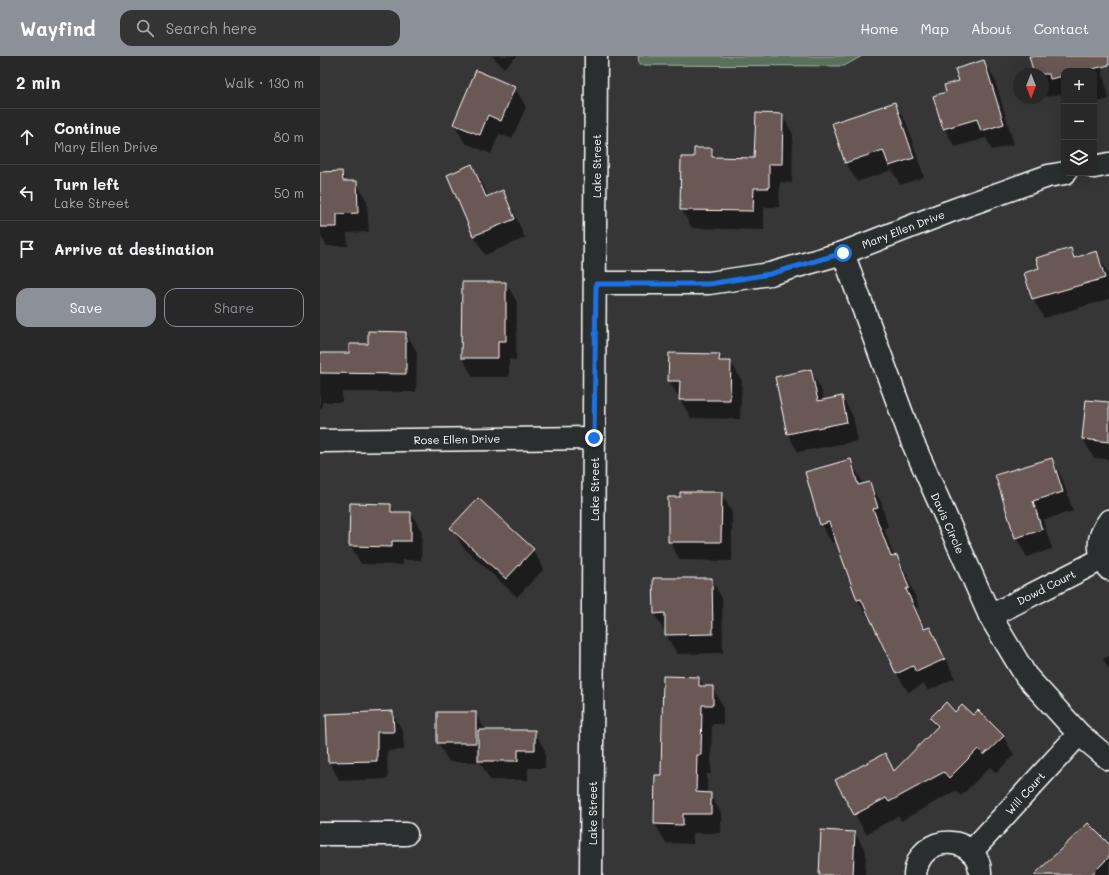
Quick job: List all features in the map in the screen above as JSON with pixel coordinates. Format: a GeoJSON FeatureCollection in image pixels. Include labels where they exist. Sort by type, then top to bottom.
{"type":"FeatureCollection","features":[{"type":"Feature","properties":{"kind":"street","name":"Lake Street"},"geometry":{"type":"LineString","coordinates":[[591,875],[596,284],[596,56]]}},
{"type":"Feature","properties":{"kind":"street"},"geometry":{"type":"LineString","coordinates":[[1097,166],[1109,164]]}},
{"type":"Feature","properties":{"kind":"street","name":"Mary Ellen Drive"},"geometry":{"type":"LineString","coordinates":[[596,284],[709,284],[770,274],[843,253],[948,212],[1048,176],[1061,174]]}},
{"type":"Feature","properties":{"kind":"street","name":"Davis Circle"},"geometry":{"type":"LineString","coordinates":[[843,253],[912,441],[990,616],[1026,676],[1079,734],[1109,759]]}},
{"type":"Feature","properties":{"kind":"street","name":"Rose Ellen Drive"},"geometry":{"type":"LineString","coordinates":[[320,441],[594,438]]}},
{"type":"Feature","properties":{"kind":"street","name":"Dowd Court"},"geometry":{"type":"LineString","coordinates":[[990,616],[1106,564],[1099,548],[1100,538],[1109,521]]}},
{"type":"Feature","properties":{"kind":"street","name":"Will Court"},"geometry":{"type":"LineString","coordinates":[[971,852],[1079,734]]}},
{"type":"Feature","properties":{"kind":"street"},"geometry":{"type":"LineString","coordinates":[[320,834],[406,834]]}},
{"type":"Feature","properties":{"kind":"street"},"geometry":{"type":"LineString","coordinates":[[915,875],[917,863],[922,854],[931,847],[941,843],[952,842],[963,846],[971,852],[977,862],[980,875]]}},
{"type":"Feature","properties":{"kind":"green space"},"geometry":{"type":"Polygon","coordinates":[[[638,56],[862,56],[844,66],[639,65],[638,56]]]}},
{"type":"Feature","properties":{"kind":"building"},"geometry":{"type":"Polygon","coordinates":[[[1029,56],[1109,56],[1109,65],[1096,68],[1061,68],[1061,77],[1050,79],[1049,68],[1032,68],[1029,56]]]}},
{"type":"Feature","properties":{"kind":"building"},"geometry":{"type":"Polygon","coordinates":[[[984,60],[1004,124],[981,131],[977,119],[943,129],[933,96],[946,92],[944,85],[959,81],[955,69],[984,60]]]}},
{"type":"Feature","properties":{"kind":"building"},"geometry":{"type":"Polygon","coordinates":[[[476,70],[515,87],[501,121],[488,115],[480,135],[453,124],[476,70]]]}},
{"type":"Feature","properties":{"kind":"building"},"geometry":{"type":"Polygon","coordinates":[[[895,102],[914,158],[889,166],[883,150],[845,163],[832,123],[895,102]]]}},
{"type":"Feature","properties":{"kind":"building"},"geometry":{"type":"Polygon","coordinates":[[[756,113],[783,114],[782,164],[769,164],[769,188],[754,188],[753,211],[680,210],[681,157],[694,157],[694,148],[712,148],[712,157],[754,158],[756,113]]]}},
{"type":"Feature","properties":{"kind":"building"},"geometry":{"type":"Polygon","coordinates":[[[472,164],[486,197],[503,190],[515,219],[473,236],[447,175],[472,164]]]}},
{"type":"Feature","properties":{"kind":"building"},"geometry":{"type":"Polygon","coordinates":[[[342,171],[343,181],[357,181],[358,213],[337,214],[337,227],[320,227],[320,172],[342,171]]]}},
{"type":"Feature","properties":{"kind":"building"},"geometry":{"type":"Polygon","coordinates":[[[1071,248],[1074,258],[1097,251],[1105,278],[1032,299],[1024,273],[1039,268],[1036,258],[1071,248]]]}},
{"type":"Feature","properties":{"kind":"building"},"geometry":{"type":"Polygon","coordinates":[[[462,282],[506,282],[506,341],[498,341],[498,358],[461,358],[462,282]]]}},
{"type":"Feature","properties":{"kind":"building"},"geometry":{"type":"Polygon","coordinates":[[[368,331],[406,332],[406,374],[320,373],[320,353],[349,353],[349,344],[368,344],[368,331]]]}},
{"type":"Feature","properties":{"kind":"building"},"geometry":{"type":"Polygon","coordinates":[[[669,353],[720,354],[719,361],[731,361],[730,400],[679,400],[680,381],[668,381],[669,353]]]}},
{"type":"Feature","properties":{"kind":"building"},"geometry":{"type":"Polygon","coordinates":[[[811,369],[818,401],[842,396],[847,422],[787,434],[775,377],[811,369]]]}},
{"type":"Feature","properties":{"kind":"building"},"geometry":{"type":"Polygon","coordinates":[[[1086,400],[1109,402],[1109,442],[1082,439],[1086,400]]]}},
{"type":"Feature","properties":{"kind":"building"},"geometry":{"type":"Polygon","coordinates":[[[1052,458],[1063,492],[1033,501],[1042,530],[1015,538],[995,475],[1052,458]]]}},
{"type":"Feature","properties":{"kind":"building"},"geometry":{"type":"Polygon","coordinates":[[[851,459],[858,485],[870,482],[878,508],[873,509],[891,557],[897,555],[909,588],[906,589],[924,629],[930,627],[945,659],[916,672],[913,666],[896,674],[861,599],[857,600],[829,522],[820,525],[805,472],[851,459]]]}},
{"type":"Feature","properties":{"kind":"building"},"geometry":{"type":"Polygon","coordinates":[[[680,492],[722,492],[721,542],[668,542],[668,497],[680,497],[680,492]]]}},
{"type":"Feature","properties":{"kind":"building"},"geometry":{"type":"Polygon","coordinates":[[[478,498],[534,549],[506,579],[450,528],[478,498]]]}},
{"type":"Feature","properties":{"kind":"building"},"geometry":{"type":"Polygon","coordinates":[[[350,503],[391,504],[391,512],[411,512],[411,541],[392,541],[392,547],[349,546],[350,503]]]}},
{"type":"Feature","properties":{"kind":"building"},"geometry":{"type":"Polygon","coordinates":[[[653,578],[712,578],[713,634],[665,635],[665,613],[654,614],[653,578]]]}},
{"type":"Feature","properties":{"kind":"building"},"geometry":{"type":"Polygon","coordinates":[[[663,676],[699,677],[699,686],[713,686],[713,705],[702,705],[701,755],[697,755],[696,792],[711,793],[711,814],[683,814],[683,825],[654,824],[655,775],[661,775],[663,676]]]}},
{"type":"Feature","properties":{"kind":"building"},"geometry":{"type":"Polygon","coordinates":[[[946,702],[955,712],[962,705],[973,715],[978,710],[1004,736],[984,755],[978,749],[949,778],[944,772],[889,802],[886,798],[854,815],[835,780],[885,753],[894,771],[938,726],[930,718],[946,702]]]}},
{"type":"Feature","properties":{"kind":"building"},"geometry":{"type":"Polygon","coordinates":[[[393,711],[394,732],[377,732],[377,761],[328,762],[326,714],[393,711]]]}},
{"type":"Feature","properties":{"kind":"building"},"geometry":{"type":"Polygon","coordinates":[[[437,712],[476,712],[476,743],[437,743],[437,712]]]}},
{"type":"Feature","properties":{"kind":"building"},"geometry":{"type":"Polygon","coordinates":[[[478,730],[535,730],[535,750],[518,750],[518,761],[478,761],[478,730]]]}},
{"type":"Feature","properties":{"kind":"building"},"geometry":{"type":"Polygon","coordinates":[[[1088,823],[1109,844],[1109,857],[1091,875],[1034,875],[1088,823]]]}},
{"type":"Feature","properties":{"kind":"building"},"geometry":{"type":"Polygon","coordinates":[[[821,830],[855,832],[853,875],[819,875],[821,830]]]}},
{"type":"Feature","properties":{"kind":"route"},"geometry":{"type":"LineString","coordinates":[[594,438],[596,284],[709,284],[770,274],[843,253]]}}]}
